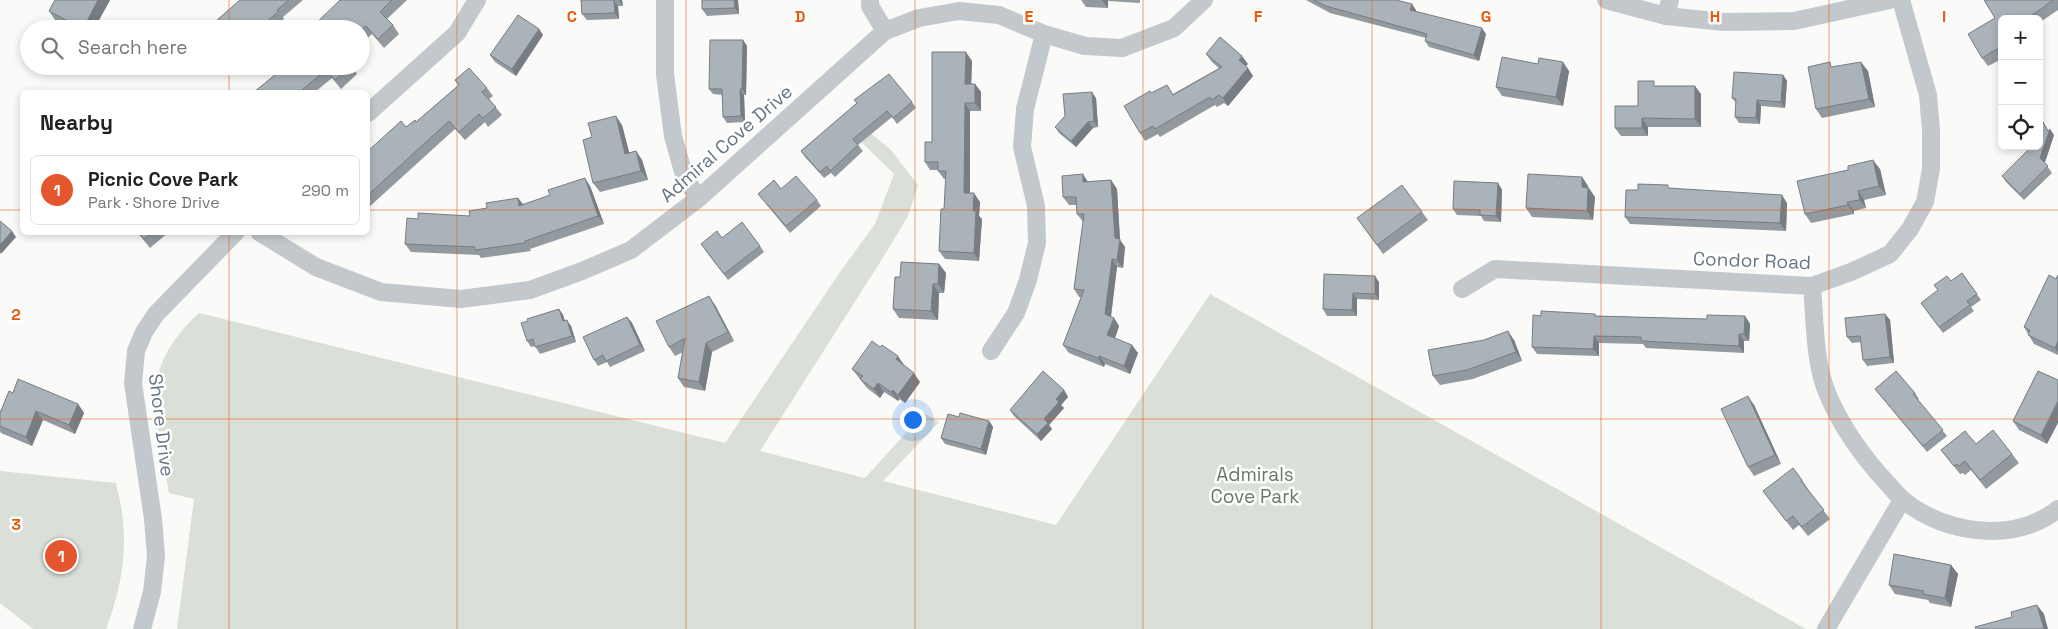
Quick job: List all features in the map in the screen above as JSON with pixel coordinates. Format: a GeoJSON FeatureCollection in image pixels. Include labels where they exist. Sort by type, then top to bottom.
{"type":"FeatureCollection","features":[{"type":"Feature","properties":{"kind":"street"},"geometry":{"type":"LineString","coordinates":[[370,112],[457,33],[477,0]]}},
{"type":"Feature","properties":{"kind":"street"},"geometry":{"type":"LineString","coordinates":[[665,0],[665,74],[673,136],[685,180],[699,198]]}},
{"type":"Feature","properties":{"kind":"street"},"geometry":{"type":"LineString","coordinates":[[870,0],[870,6],[885,31]]}},
{"type":"Feature","properties":{"kind":"street","name":"Admiral Cove Drive"},"geometry":{"type":"LineString","coordinates":[[264,235],[316,267],[381,292],[461,299],[530,290],[631,250],[699,198],[885,31],[919,18],[959,11],[999,15],[1044,34],[1085,46],[1122,48],[1174,28],[1204,0]]}},
{"type":"Feature","properties":{"kind":"street"},"geometry":{"type":"LineString","coordinates":[[1606,0],[1668,8],[1724,22],[1794,20],[1890,0]]}},
{"type":"Feature","properties":{"kind":"street","name":"Condor Road"},"geometry":{"type":"LineString","coordinates":[[1462,289],[1495,269],[1812,286],[1851,272],[1890,254],[1910,229],[1925,202],[1931,169],[1928,95],[1901,0]]}},
{"type":"Feature","properties":{"kind":"street"},"geometry":{"type":"LineString","coordinates":[[991,351],[1016,313],[1028,280],[1037,243],[1036,206],[1022,146],[1025,109],[1044,34]]}},
{"type":"Feature","properties":{"kind":"street","name":"Shore Drive"},"geometry":{"type":"LineString","coordinates":[[142,629],[152,592],[156,556],[154,519],[133,383],[136,351],[144,332],[156,314],[233,235]]}},
{"type":"Feature","properties":{"kind":"street"},"geometry":{"type":"LineString","coordinates":[[1812,286],[1818,356],[1827,393],[1854,443],[1873,468],[1902,500],[1937,520],[1972,530],[2009,530],[2044,520],[2058,509]]}},
{"type":"Feature","properties":{"kind":"street"},"geometry":{"type":"LineString","coordinates":[[1826,629],[1902,500]]}},
{"type":"Feature","properties":{"kind":"green space","name":"Admirals Cove Park"},"geometry":{"type":"Polygon","coordinates":[[[849,115],[891,150],[918,185],[908,216],[760,451],[865,478],[924,413],[939,422],[883,481],[1056,525],[1210,294],[1806,629],[177,629],[194,499],[169,493],[159,442],[155,397],[158,377],[165,356],[179,335],[199,313],[725,443],[840,272],[875,224],[894,174],[842,123],[849,115]]]}},
{"type":"Feature","properties":{"kind":"green space"},"geometry":{"type":"Polygon","coordinates":[[[0,471],[116,483],[123,517],[124,549],[118,590],[106,629],[33,629],[0,603],[0,471]]]}},
{"type":"Feature","properties":{"kind":"building"},"geometry":{"type":"Polygon","coordinates":[[[55,0],[98,0],[88,20],[66,20],[49,11],[55,0]]]}},
{"type":"Feature","properties":{"kind":"building"},"geometry":{"type":"Polygon","coordinates":[[[240,0],[289,0],[268,20],[217,20],[240,0]]]}},
{"type":"Feature","properties":{"kind":"building"},"geometry":{"type":"Polygon","coordinates":[[[340,0],[392,0],[380,12],[393,25],[378,39],[370,30],[370,20],[319,20],[340,0]]]}},
{"type":"Feature","properties":{"kind":"building"},"geometry":{"type":"Polygon","coordinates":[[[581,0],[614,0],[615,13],[582,14],[581,0]]]}},
{"type":"Feature","properties":{"kind":"building"},"geometry":{"type":"Polygon","coordinates":[[[702,0],[734,0],[735,8],[702,9],[702,0]]]}},
{"type":"Feature","properties":{"kind":"building"},"geometry":{"type":"Polygon","coordinates":[[[1314,0],[1396,0],[1412,4],[1410,10],[1482,28],[1474,55],[1425,41],[1427,34],[1326,6],[1314,0]]]}},
{"type":"Feature","properties":{"kind":"building"},"geometry":{"type":"Polygon","coordinates":[[[1984,0],[2053,0],[2032,15],[1998,15],[1998,48],[1982,58],[1968,34],[1995,18],[1984,0]]]}},
{"type":"Feature","properties":{"kind":"building"},"geometry":{"type":"Polygon","coordinates":[[[518,15],[539,29],[512,69],[490,55],[518,15]]]}},
{"type":"Feature","properties":{"kind":"building"},"geometry":{"type":"Polygon","coordinates":[[[1220,37],[1242,56],[1239,60],[1248,68],[1223,98],[1219,95],[1211,100],[1210,97],[1155,129],[1153,126],[1140,133],[1124,106],[1150,91],[1151,93],[1167,85],[1173,95],[1222,67],[1206,54],[1220,37]]]}},
{"type":"Feature","properties":{"kind":"building"},"geometry":{"type":"Polygon","coordinates":[[[710,40],[743,40],[742,89],[740,89],[741,116],[723,117],[722,89],[709,89],[710,40]]]}},
{"type":"Feature","properties":{"kind":"building"},"geometry":{"type":"Polygon","coordinates":[[[932,52],[966,52],[965,84],[975,84],[975,103],[965,103],[964,193],[974,193],[973,211],[976,211],[974,253],[939,251],[941,209],[944,209],[946,171],[938,171],[938,162],[925,162],[925,142],[932,142],[932,52]]]}},
{"type":"Feature","properties":{"kind":"building"},"geometry":{"type":"Polygon","coordinates":[[[1502,57],[1538,64],[1539,58],[1563,62],[1556,97],[1496,87],[1502,57]]]}},
{"type":"Feature","properties":{"kind":"building"},"geometry":{"type":"Polygon","coordinates":[[[1830,62],[1831,67],[1861,62],[1869,99],[1816,109],[1808,67],[1830,62]]]}},
{"type":"Feature","properties":{"kind":"building"},"geometry":{"type":"Polygon","coordinates":[[[469,68],[487,88],[482,92],[496,107],[483,118],[479,114],[459,132],[449,121],[370,193],[370,149],[401,121],[406,127],[415,120],[416,122],[459,85],[455,80],[469,68]]]}},
{"type":"Feature","properties":{"kind":"building"},"geometry":{"type":"Polygon","coordinates":[[[1734,72],[1783,75],[1781,102],[1757,100],[1756,118],[1735,117],[1736,99],[1732,98],[1734,72]]]}},
{"type":"Feature","properties":{"kind":"building"},"geometry":{"type":"Polygon","coordinates":[[[889,74],[912,102],[893,118],[887,111],[853,139],[858,145],[830,171],[827,166],[820,172],[801,151],[857,103],[854,100],[889,74]]]}},
{"type":"Feature","properties":{"kind":"building"},"geometry":{"type":"Polygon","coordinates":[[[275,75],[320,75],[302,90],[256,90],[275,75]]]}},
{"type":"Feature","properties":{"kind":"building"},"geometry":{"type":"Polygon","coordinates":[[[330,75],[340,75],[335,80],[330,75]]]}},
{"type":"Feature","properties":{"kind":"building"},"geometry":{"type":"Polygon","coordinates":[[[1638,81],[1654,81],[1654,86],[1695,86],[1695,119],[1642,118],[1642,128],[1615,128],[1615,106],[1638,106],[1638,81]]]}},
{"type":"Feature","properties":{"kind":"building"},"geometry":{"type":"Polygon","coordinates":[[[1092,92],[1094,121],[1088,122],[1071,141],[1055,127],[1065,116],[1063,94],[1092,92]]]}},
{"type":"Feature","properties":{"kind":"building"},"geometry":{"type":"Polygon","coordinates":[[[616,116],[625,154],[636,151],[641,171],[593,183],[583,140],[592,137],[588,123],[616,116]]]}},
{"type":"Feature","properties":{"kind":"building"},"geometry":{"type":"Polygon","coordinates":[[[2043,123],[2048,131],[2050,129],[2043,149],[2043,123]]]}},
{"type":"Feature","properties":{"kind":"building"},"geometry":{"type":"Polygon","coordinates":[[[2028,150],[2043,150],[2040,158],[2048,166],[2020,194],[2002,176],[2028,150]]]}},
{"type":"Feature","properties":{"kind":"building"},"geometry":{"type":"Polygon","coordinates":[[[1873,160],[1879,186],[1858,191],[1860,200],[1847,202],[1848,205],[1805,214],[1797,181],[1848,170],[1848,166],[1873,160]]]}},
{"type":"Feature","properties":{"kind":"building"},"geometry":{"type":"Polygon","coordinates":[[[1083,174],[1083,182],[1111,180],[1115,238],[1120,239],[1117,260],[1112,259],[1105,314],[1114,318],[1107,335],[1132,345],[1124,366],[1063,345],[1084,290],[1074,289],[1084,214],[1077,214],[1076,197],[1063,197],[1062,176],[1083,174]]]}},
{"type":"Feature","properties":{"kind":"building"},"geometry":{"type":"Polygon","coordinates":[[[1528,174],[1582,177],[1582,187],[1588,188],[1587,211],[1526,208],[1528,174]]]}},
{"type":"Feature","properties":{"kind":"building"},"geometry":{"type":"Polygon","coordinates":[[[796,176],[817,200],[786,226],[758,194],[774,180],[781,189],[796,176]]]}},
{"type":"Feature","properties":{"kind":"building"},"geometry":{"type":"Polygon","coordinates":[[[585,178],[598,216],[525,241],[525,243],[475,250],[475,247],[405,244],[407,218],[418,219],[418,213],[470,216],[469,211],[487,208],[486,203],[518,198],[519,206],[550,195],[548,190],[585,178]]]}},
{"type":"Feature","properties":{"kind":"building"},"geometry":{"type":"Polygon","coordinates":[[[1454,181],[1498,183],[1496,216],[1480,215],[1480,210],[1453,209],[1454,181]]]}},
{"type":"Feature","properties":{"kind":"building"},"geometry":{"type":"Polygon","coordinates":[[[1638,184],[1668,185],[1668,188],[1782,195],[1780,223],[1625,217],[1626,190],[1638,190],[1638,184]]]}},
{"type":"Feature","properties":{"kind":"building"},"geometry":{"type":"Polygon","coordinates":[[[1402,185],[1422,212],[1377,245],[1357,218],[1402,185]]]}},
{"type":"Feature","properties":{"kind":"building"},"geometry":{"type":"Polygon","coordinates":[[[0,221],[12,231],[0,245],[0,221]]]}},
{"type":"Feature","properties":{"kind":"building"},"geometry":{"type":"Polygon","coordinates":[[[742,222],[760,246],[724,274],[701,244],[717,231],[722,238],[742,222]]]}},
{"type":"Feature","properties":{"kind":"building"},"geometry":{"type":"Polygon","coordinates":[[[141,235],[149,235],[144,239],[141,235]]]}},
{"type":"Feature","properties":{"kind":"building"},"geometry":{"type":"Polygon","coordinates":[[[901,262],[939,264],[938,284],[933,284],[931,311],[893,309],[895,277],[900,277],[901,262]]]}},
{"type":"Feature","properties":{"kind":"building"},"geometry":{"type":"Polygon","coordinates":[[[1962,273],[1977,294],[1967,301],[1970,305],[1939,327],[1921,303],[1938,290],[1934,285],[1947,276],[1951,281],[1962,273]]]}},
{"type":"Feature","properties":{"kind":"building"},"geometry":{"type":"Polygon","coordinates":[[[1324,274],[1375,276],[1375,294],[1353,293],[1352,310],[1323,309],[1324,274]]]}},
{"type":"Feature","properties":{"kind":"building"},"geometry":{"type":"Polygon","coordinates":[[[2049,275],[2056,279],[2058,275],[2058,341],[2055,348],[2028,335],[2030,330],[2024,327],[2049,275]]]}},
{"type":"Feature","properties":{"kind":"building"},"geometry":{"type":"Polygon","coordinates":[[[709,296],[728,332],[706,343],[699,382],[678,378],[685,338],[669,347],[656,321],[709,296]]]}},
{"type":"Feature","properties":{"kind":"building"},"geometry":{"type":"Polygon","coordinates":[[[559,309],[563,321],[567,320],[572,336],[535,347],[533,339],[527,341],[521,323],[528,321],[527,319],[559,309]]]}},
{"type":"Feature","properties":{"kind":"building"},"geometry":{"type":"Polygon","coordinates":[[[1541,311],[1595,314],[1595,316],[1707,319],[1707,315],[1745,316],[1744,334],[1739,334],[1739,346],[1641,341],[1641,337],[1594,336],[1593,349],[1532,347],[1533,315],[1541,316],[1541,311]]]}},
{"type":"Feature","properties":{"kind":"building"},"geometry":{"type":"Polygon","coordinates":[[[1885,314],[1890,357],[1863,360],[1860,336],[1847,337],[1845,318],[1885,314]]]}},
{"type":"Feature","properties":{"kind":"building"},"geometry":{"type":"Polygon","coordinates":[[[627,317],[640,345],[606,361],[603,355],[594,360],[583,337],[627,317]]]}},
{"type":"Feature","properties":{"kind":"building"},"geometry":{"type":"Polygon","coordinates":[[[1508,331],[1516,352],[1467,370],[1433,376],[1428,350],[1484,340],[1508,331]]]}},
{"type":"Feature","properties":{"kind":"building"},"geometry":{"type":"Polygon","coordinates":[[[872,341],[880,347],[882,345],[898,356],[896,359],[914,373],[898,395],[893,390],[891,392],[878,383],[874,389],[860,379],[863,376],[852,369],[872,341]]]}},
{"type":"Feature","properties":{"kind":"building"},"geometry":{"type":"Polygon","coordinates":[[[1043,371],[1064,390],[1056,399],[1059,402],[1044,419],[1048,423],[1037,434],[1010,410],[1043,371]]]}},
{"type":"Feature","properties":{"kind":"building"},"geometry":{"type":"Polygon","coordinates":[[[1896,371],[1943,430],[1923,446],[1875,389],[1896,371]]]}},
{"type":"Feature","properties":{"kind":"building"},"geometry":{"type":"Polygon","coordinates":[[[2038,371],[2058,380],[2058,401],[2041,435],[2013,421],[2038,371]]]}},
{"type":"Feature","properties":{"kind":"building"},"geometry":{"type":"Polygon","coordinates":[[[18,379],[78,404],[69,425],[36,411],[26,437],[0,426],[0,413],[9,391],[13,393],[18,379]]]}},
{"type":"Feature","properties":{"kind":"building"},"geometry":{"type":"Polygon","coordinates":[[[1748,396],[1775,455],[1748,467],[1721,409],[1748,396]]]}},
{"type":"Feature","properties":{"kind":"building"},"geometry":{"type":"Polygon","coordinates":[[[960,413],[989,421],[981,449],[941,438],[948,414],[959,417],[960,413]]]}},
{"type":"Feature","properties":{"kind":"building"},"geometry":{"type":"Polygon","coordinates":[[[1993,430],[2012,454],[1980,480],[1965,461],[1959,466],[1957,464],[1954,466],[1941,450],[1965,431],[1976,444],[1993,430]]]}},
{"type":"Feature","properties":{"kind":"building"},"geometry":{"type":"Polygon","coordinates":[[[1793,468],[1824,510],[1802,527],[1793,516],[1786,521],[1763,491],[1793,468]]]}},
{"type":"Feature","properties":{"kind":"building"},"geometry":{"type":"Polygon","coordinates":[[[1894,554],[1951,565],[1945,598],[1923,594],[1924,591],[1889,585],[1894,554]]]}},
{"type":"Feature","properties":{"kind":"building"},"geometry":{"type":"Polygon","coordinates":[[[2037,605],[2044,629],[1976,629],[1975,627],[2012,617],[2011,612],[2037,605]]]}},
{"type":"Feature","properties":{"kind":"place","name":"Picnic Cove Park"},"geometry":{"type":"Point","coordinates":[61,556]}}]}
